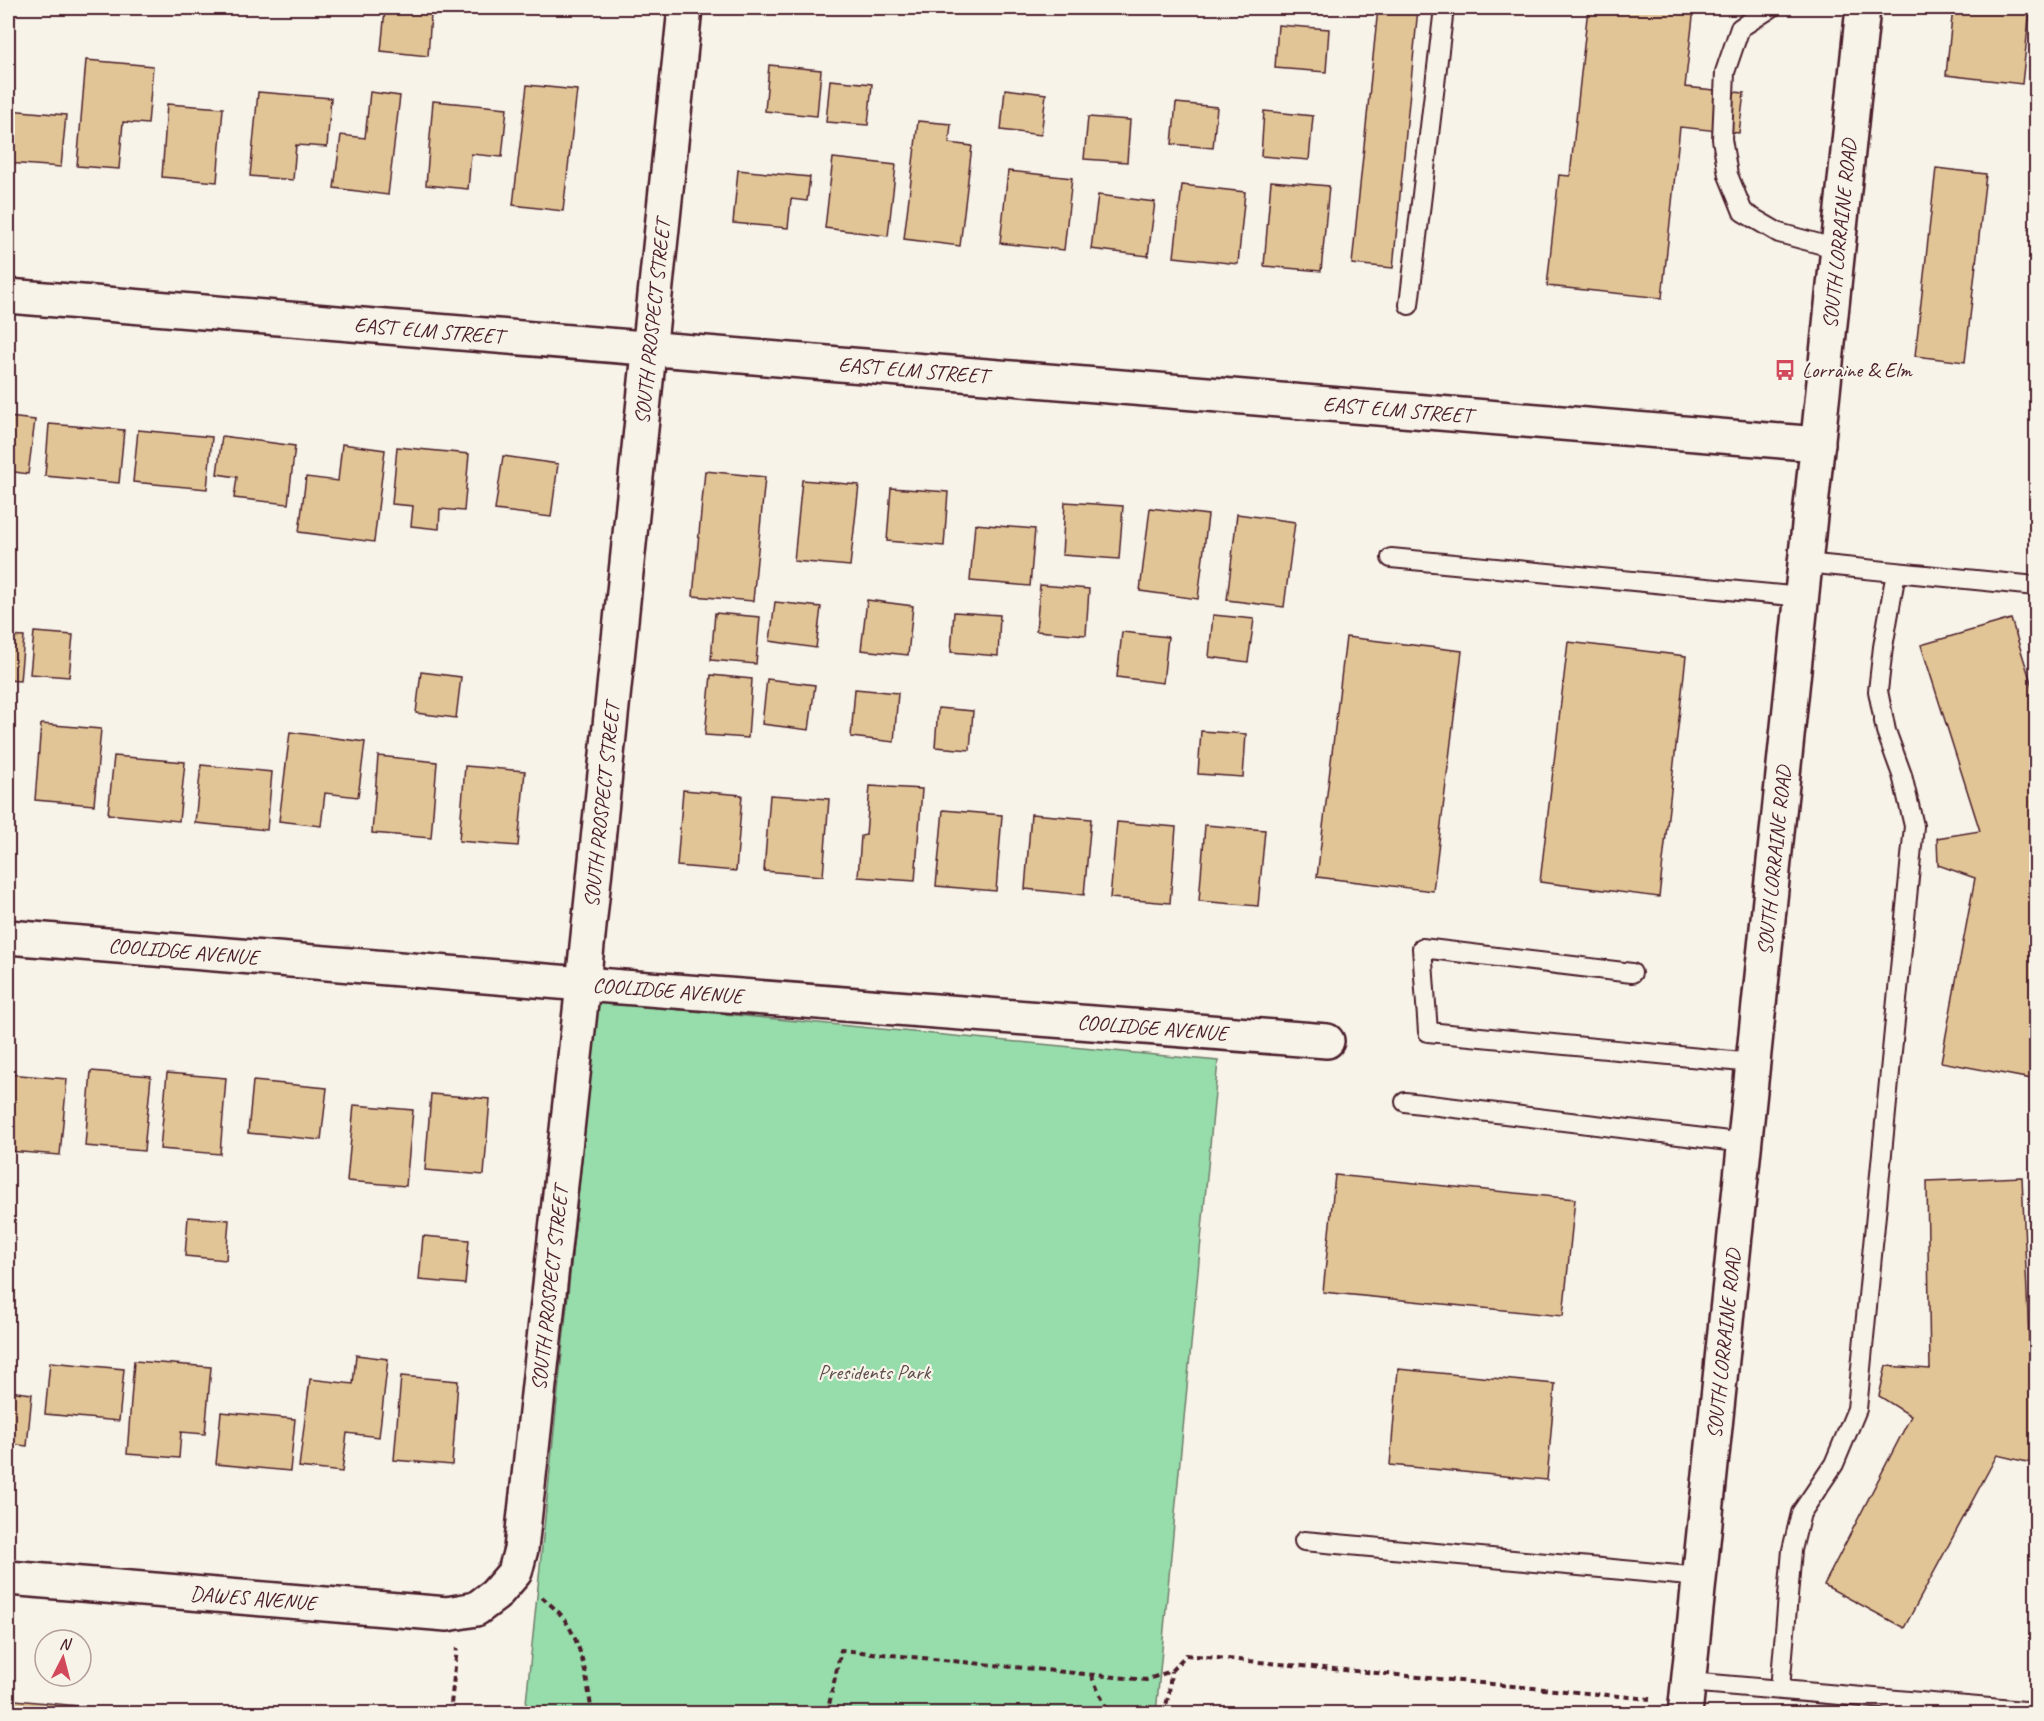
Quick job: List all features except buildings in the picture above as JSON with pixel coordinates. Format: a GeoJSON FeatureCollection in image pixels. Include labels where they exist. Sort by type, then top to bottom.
{"type":"FeatureCollection","features":[{"type":"Feature","properties":{"kind":"street","name":"SOUTH PROSPECT STREET"},"geometry":{"type":"LineString","coordinates":[[495,1595],[515,1572],[521,1549],[583,984],[685,8]]}},
{"type":"Feature","properties":{"kind":"street","name":"SOUTH LORRAINE ROAD"},"geometry":{"type":"LineString","coordinates":[[1685,1713],[1863,8]]}},
{"type":"Feature","properties":{"kind":"street","name":"EAST ELM STREET"},"geometry":{"type":"LineString","coordinates":[[8,296],[1818,444]]}},
{"type":"Feature","properties":{"kind":"street","name":"COOLIDGE AVENUE"},"geometry":{"type":"LineString","coordinates":[[8,937],[1327,1041]]}},
{"type":"Feature","properties":{"kind":"street","name":"DAWES AVENUE"},"geometry":{"type":"LineString","coordinates":[[8,1578],[447,1614],[476,1609],[495,1595]]}},
{"type":"Feature","properties":{"kind":"lane"},"geometry":{"type":"LineString","coordinates":[[1409,305],[1444,8]]}},
{"type":"Feature","properties":{"kind":"lane"},"geometry":{"type":"LineString","coordinates":[[1771,8],[1740,28],[1725,72],[1722,139],[1728,175],[1743,212],[1779,233],[1838,249]]}},
{"type":"Feature","properties":{"kind":"lane"},"geometry":{"type":"LineString","coordinates":[[1391,558],[1802,597]]}},
{"type":"Feature","properties":{"kind":"lane"},"geometry":{"type":"LineString","coordinates":[[1805,563],[2037,586]]}},
{"type":"Feature","properties":{"kind":"lane"},"geometry":{"type":"LineString","coordinates":[[1780,1689],[1792,1550],[1801,1513],[1834,1464],[1857,1409],[1914,826],[1902,775],[1886,731],[1878,691],[1896,572]]}},
{"type":"Feature","properties":{"kind":"lane"},"geometry":{"type":"LineString","coordinates":[[1632,973],[1422,948],[1428,1032],[1753,1063]]}},
{"type":"Feature","properties":{"kind":"lane"},"geometry":{"type":"LineString","coordinates":[[1405,1102],[1745,1143]]}},
{"type":"Feature","properties":{"kind":"lane"},"geometry":{"type":"LineString","coordinates":[[1304,1541],[1700,1577]]}},
{"type":"Feature","properties":{"kind":"lane"},"geometry":{"type":"LineString","coordinates":[[1689,1682],[2037,1712]]}},
{"type":"Feature","properties":{"kind":"path"},"geometry":{"type":"LineString","coordinates":[[540,1595],[562,1616],[574,1638],[583,1660],[592,1713]]}},
{"type":"Feature","properties":{"kind":"path"},"geometry":{"type":"LineString","coordinates":[[450,1713],[461,1612]]}},
{"type":"Feature","properties":{"kind":"path"},"geometry":{"type":"LineString","coordinates":[[827,1713],[841,1650],[1146,1680],[1171,1671],[1186,1654],[1654,1700]]}},
{"type":"Feature","properties":{"kind":"path"},"geometry":{"type":"LineString","coordinates":[[1164,1713],[1171,1671]]}},
{"type":"Feature","properties":{"kind":"path"},"geometry":{"type":"LineString","coordinates":[[1091,1674],[1109,1713]]}},
{"type":"Feature","properties":{"kind":"green space","name":"Presidents Park"},"geometry":{"type":"Polygon","coordinates":[[[598,1002],[1218,1061],[1156,1713],[525,1713],[598,1002]]]}},
{"type":"Feature","properties":{"kind":"place","name":"Lorraine & Elm"},"geometry":{"type":"Point","coordinates":[1785,370]}}]}
